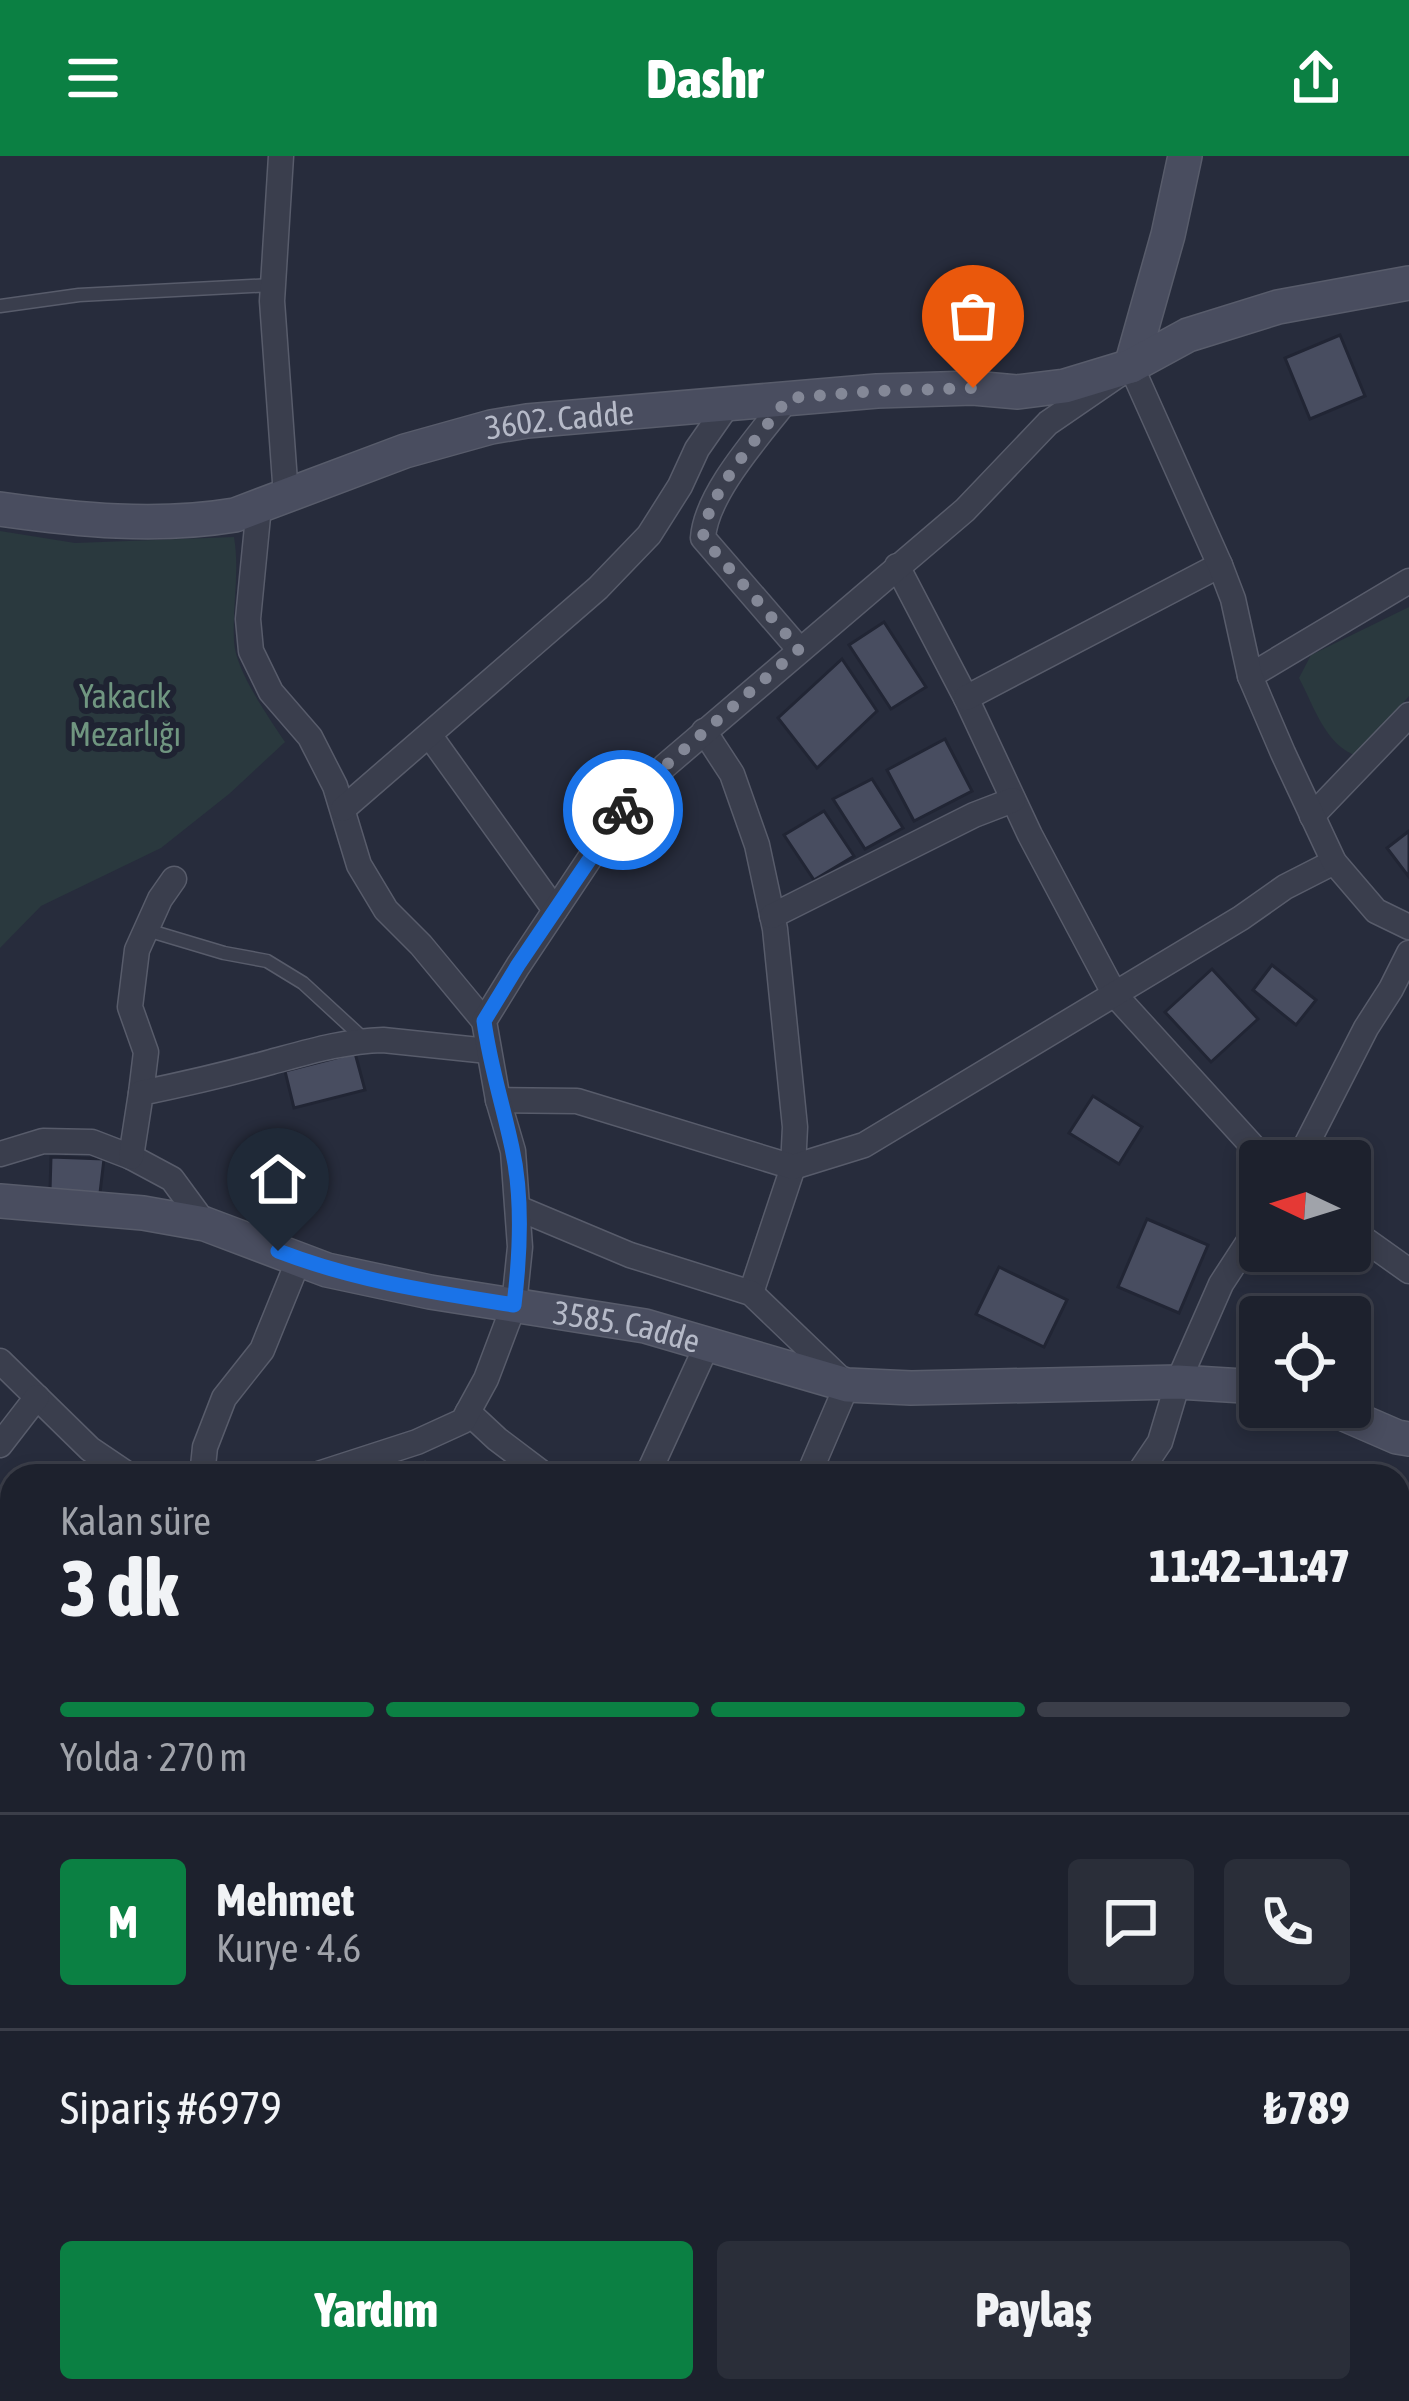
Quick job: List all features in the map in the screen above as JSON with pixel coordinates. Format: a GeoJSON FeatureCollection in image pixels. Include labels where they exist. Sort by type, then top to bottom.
{"type":"FeatureCollection","features":[{"type":"Feature","properties":{"kind":"main road"},"geometry":{"type":"LineString","coordinates":[[1131,366],[1185,156]]}},
{"type":"Feature","properties":{"kind":"main road","name":"3602. Cadde"},"geometry":{"type":"LineString","coordinates":[[0,509],[149,523],[220,517],[405,451],[527,421],[935,388],[1018,392],[1065,386],[1131,366],[1187,335],[1278,307],[1409,283]]}},
{"type":"Feature","properties":{"kind":"main road","name":"3585. Cadde"},"geometry":{"type":"LineString","coordinates":[[0,1201],[205,1224],[327,1270],[645,1326],[847,1385],[1178,1382],[1239,1386]]}},
{"type":"Feature","properties":{"kind":"main road"},"geometry":{"type":"LineString","coordinates":[[1371,1426],[1409,1439]]}},
{"type":"Feature","properties":{"kind":"street"},"geometry":{"type":"LineString","coordinates":[[281,156],[273,285],[272,501],[248,619],[251,651],[271,692],[310,737],[335,786],[359,865],[386,910],[484,1021],[513,1151],[518,1208],[520,1247],[514,1305],[486,1379],[463,1421],[349,1464]]}},
{"type":"Feature","properties":{"kind":"street"},"geometry":{"type":"LineString","coordinates":[[484,1021],[618,816],[665,766],[964,510],[1048,423],[1131,366],[1220,565],[1233,599],[1250,676],[1334,862],[1376,911],[1409,927]]}},
{"type":"Feature","properties":{"kind":"street"},"geometry":{"type":"LineString","coordinates":[[788,398],[714,498],[703,538],[799,649]]}},
{"type":"Feature","properties":{"kind":"street"},"geometry":{"type":"LineString","coordinates":[[343,809],[598,588],[649,536],[697,449],[729,403]]}},
{"type":"Feature","properties":{"kind":"street"},"geometry":{"type":"LineString","coordinates":[[966,698],[1220,565]]}},
{"type":"Feature","properties":{"kind":"street"},"geometry":{"type":"LineString","coordinates":[[897,566],[1115,995],[1247,1140]]}},
{"type":"Feature","properties":{"kind":"street"},"geometry":{"type":"LineString","coordinates":[[1250,676],[1409,581]]}},
{"type":"Feature","properties":{"kind":"street"},"geometry":{"type":"LineString","coordinates":[[1312,816],[1409,715]]}},
{"type":"Feature","properties":{"kind":"street"},"geometry":{"type":"LineString","coordinates":[[704,731],[732,774],[757,845],[772,916],[795,1127],[793,1168],[751,1293]]}},
{"type":"Feature","properties":{"kind":"street"},"geometry":{"type":"LineString","coordinates":[[430,736],[555,910]]}},
{"type":"Feature","properties":{"kind":"street"},"geometry":{"type":"LineString","coordinates":[[772,916],[1013,800]]}},
{"type":"Feature","properties":{"kind":"street"},"geometry":{"type":"LineString","coordinates":[[498,1100],[577,1102],[793,1168],[864,1145],[1285,887],[1334,862]]}},
{"type":"Feature","properties":{"kind":"street"},"geometry":{"type":"LineString","coordinates":[[131,1157],[146,1052],[130,1006],[137,950],[174,878]]}},
{"type":"Feature","properties":{"kind":"street"},"geometry":{"type":"LineString","coordinates":[[1309,1140],[1409,952]]}},
{"type":"Feature","properties":{"kind":"street"},"geometry":{"type":"LineString","coordinates":[[141,1093],[366,1040],[488,1051]]}},
{"type":"Feature","properties":{"kind":"street"},"geometry":{"type":"LineString","coordinates":[[0,1154],[43,1141],[92,1142],[172,1179],[205,1224]]}},
{"type":"Feature","properties":{"kind":"street"},"geometry":{"type":"LineString","coordinates":[[518,1208],[630,1256],[751,1293],[847,1385],[813,1464]]}},
{"type":"Feature","properties":{"kind":"street"},"geometry":{"type":"LineString","coordinates":[[1371,1244],[1409,1270]]}},
{"type":"Feature","properties":{"kind":"street"},"geometry":{"type":"LineString","coordinates":[[1146,1464],[1160,1442],[1178,1382],[1221,1284],[1239,1256]]}},
{"type":"Feature","properties":{"kind":"street"},"geometry":{"type":"LineString","coordinates":[[203,1464],[224,1398],[262,1350],[299,1259]]}},
{"type":"Feature","properties":{"kind":"street"},"geometry":{"type":"LineString","coordinates":[[653,1464],[708,1343]]}},
{"type":"Feature","properties":{"kind":"street"},"geometry":{"type":"LineString","coordinates":[[0,1361],[89,1449],[112,1464]]}},
{"type":"Feature","properties":{"kind":"street"},"geometry":{"type":"LineString","coordinates":[[0,1445],[37,1397]]}},
{"type":"Feature","properties":{"kind":"street"},"geometry":{"type":"LineString","coordinates":[[468,1412],[530,1464]]}},
{"type":"Feature","properties":{"kind":"lane"},"geometry":{"type":"LineString","coordinates":[[0,307],[79,296],[273,285]]}},
{"type":"Feature","properties":{"kind":"lane"},"geometry":{"type":"LineString","coordinates":[[146,930],[267,961],[303,983],[366,1040]]}},
{"type":"Feature","properties":{"kind":"green space","name":"Yakacık Mezarlığı"},"geometry":{"type":"Polygon","coordinates":[[[0,531],[75,543],[234,537],[236,653],[285,742],[161,848],[41,906],[0,948],[0,531]]]}},
{"type":"Feature","properties":{"kind":"green space"},"geometry":{"type":"Polygon","coordinates":[[[1409,607],[1409,696],[1358,756],[1329,735],[1299,678],[1311,655],[1409,607]]]}},
{"type":"Feature","properties":{"kind":"building"},"geometry":{"type":"Polygon","coordinates":[[[1340,335],[1365,396],[1310,419],[1285,358],[1340,335]]]}},
{"type":"Feature","properties":{"kind":"building"},"geometry":{"type":"Polygon","coordinates":[[[884,622],[926,687],[891,709],[849,645],[884,622]]]}},
{"type":"Feature","properties":{"kind":"building"},"geometry":{"type":"Polygon","coordinates":[[[842,659],[877,711],[817,768],[778,718],[842,659]]]}},
{"type":"Feature","properties":{"kind":"building"},"geometry":{"type":"Polygon","coordinates":[[[945,739],[972,791],[914,821],[887,770],[945,739]]]}},
{"type":"Feature","properties":{"kind":"building"},"geometry":{"type":"Polygon","coordinates":[[[872,779],[903,828],[865,849],[833,799],[872,779]]]}},
{"type":"Feature","properties":{"kind":"building"},"geometry":{"type":"Polygon","coordinates":[[[824,811],[854,856],[814,880],[784,835],[824,811]]]}},
{"type":"Feature","properties":{"kind":"building"},"geometry":{"type":"Polygon","coordinates":[[[1409,831],[1409,877],[1387,848],[1409,831]]]}},
{"type":"Feature","properties":{"kind":"building"},"geometry":{"type":"Polygon","coordinates":[[[1272,965],[1316,1000],[1296,1025],[1253,990],[1272,965]]]}},
{"type":"Feature","properties":{"kind":"building"},"geometry":{"type":"Polygon","coordinates":[[[1212,969],[1258,1019],[1211,1062],[1165,1012],[1212,969]]]}},
{"type":"Feature","properties":{"kind":"building"},"geometry":{"type":"Polygon","coordinates":[[[355,1053],[365,1090],[294,1108],[285,1071],[355,1053]]]}},
{"type":"Feature","properties":{"kind":"building"},"geometry":{"type":"Polygon","coordinates":[[[1093,1096],[1142,1127],[1119,1164],[1069,1133],[1093,1096]]]}},
{"type":"Feature","properties":{"kind":"building"},"geometry":{"type":"Polygon","coordinates":[[[51,1157],[104,1159],[100,1193],[50,1191],[51,1157]]]}},
{"type":"Feature","properties":{"kind":"building"},"geometry":{"type":"Polygon","coordinates":[[[1147,1219],[1208,1245],[1179,1313],[1118,1287],[1147,1219]]]}},
{"type":"Feature","properties":{"kind":"building"},"geometry":{"type":"Polygon","coordinates":[[[999,1267],[1067,1300],[1044,1347],[976,1314],[999,1267]]]}},
{"type":"Feature","properties":{"kind":"way so far"},"geometry":{"type":"LineString","coordinates":[[623,810],[665,766],[799,649],[703,538],[714,498],[788,398],[973,388]]}},
{"type":"Feature","properties":{"kind":"route"},"geometry":{"type":"LineString","coordinates":[[278,1251],[327,1270],[383,1283],[514,1305],[520,1247],[513,1151],[484,1021],[623,810]]}}]}
